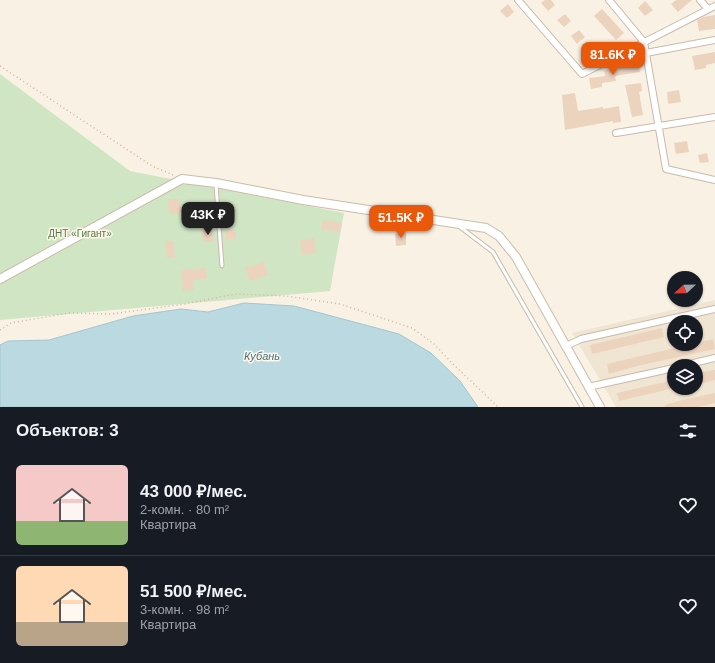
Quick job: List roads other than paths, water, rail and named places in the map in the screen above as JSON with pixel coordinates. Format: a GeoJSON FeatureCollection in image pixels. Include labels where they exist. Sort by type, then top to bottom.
{"type":"FeatureCollection","features":[{"type":"Feature","properties":{"kind":"street"},"geometry":{"type":"LineString","coordinates":[[518,0],[582,74],[715,6]]}},
{"type":"Feature","properties":{"kind":"street"},"geometry":{"type":"LineString","coordinates":[[609,0],[644,42],[666,169],[715,180]]}},
{"type":"Feature","properties":{"kind":"street"},"geometry":{"type":"LineString","coordinates":[[700,0],[708,9]]}},
{"type":"Feature","properties":{"kind":"street"},"geometry":{"type":"LineString","coordinates":[[646,53],[715,40]]}},
{"type":"Feature","properties":{"kind":"street"},"geometry":{"type":"LineString","coordinates":[[616,133],[715,117]]}},
{"type":"Feature","properties":{"kind":"street"},"geometry":{"type":"LineString","coordinates":[[0,278],[182,179],[216,183],[303,200],[486,228],[499,236],[516,257],[600,407]]}},
{"type":"Feature","properties":{"kind":"street"},"geometry":{"type":"LineString","coordinates":[[566,346],[581,339],[715,309]]}},
{"type":"Feature","properties":{"kind":"street"},"geometry":{"type":"LineString","coordinates":[[703,361],[715,358]]}},
{"type":"Feature","properties":{"kind":"street"},"geometry":{"type":"LineString","coordinates":[[588,387],[667,370]]}},
{"type":"Feature","properties":{"kind":"lane"},"geometry":{"type":"LineString","coordinates":[[216,183],[222,266]]}},
{"type":"Feature","properties":{"kind":"lane"},"geometry":{"type":"LineString","coordinates":[[457,224],[493,252],[582,407]]}},
{"type":"Feature","properties":{"kind":"water","name":"Кубань"},"geometry":{"type":"Polygon","coordinates":[[[244,303],[294,306],[399,334],[431,353],[460,381],[478,407],[0,407],[0,345],[8,341],[49,340],[133,316],[181,309],[208,312],[244,303]]]}},
{"type":"Feature","properties":{"kind":"park label","name":"ДНТ «Гигант»"},"geometry":{"type":"Point","coordinates":[80,233]}}]}
